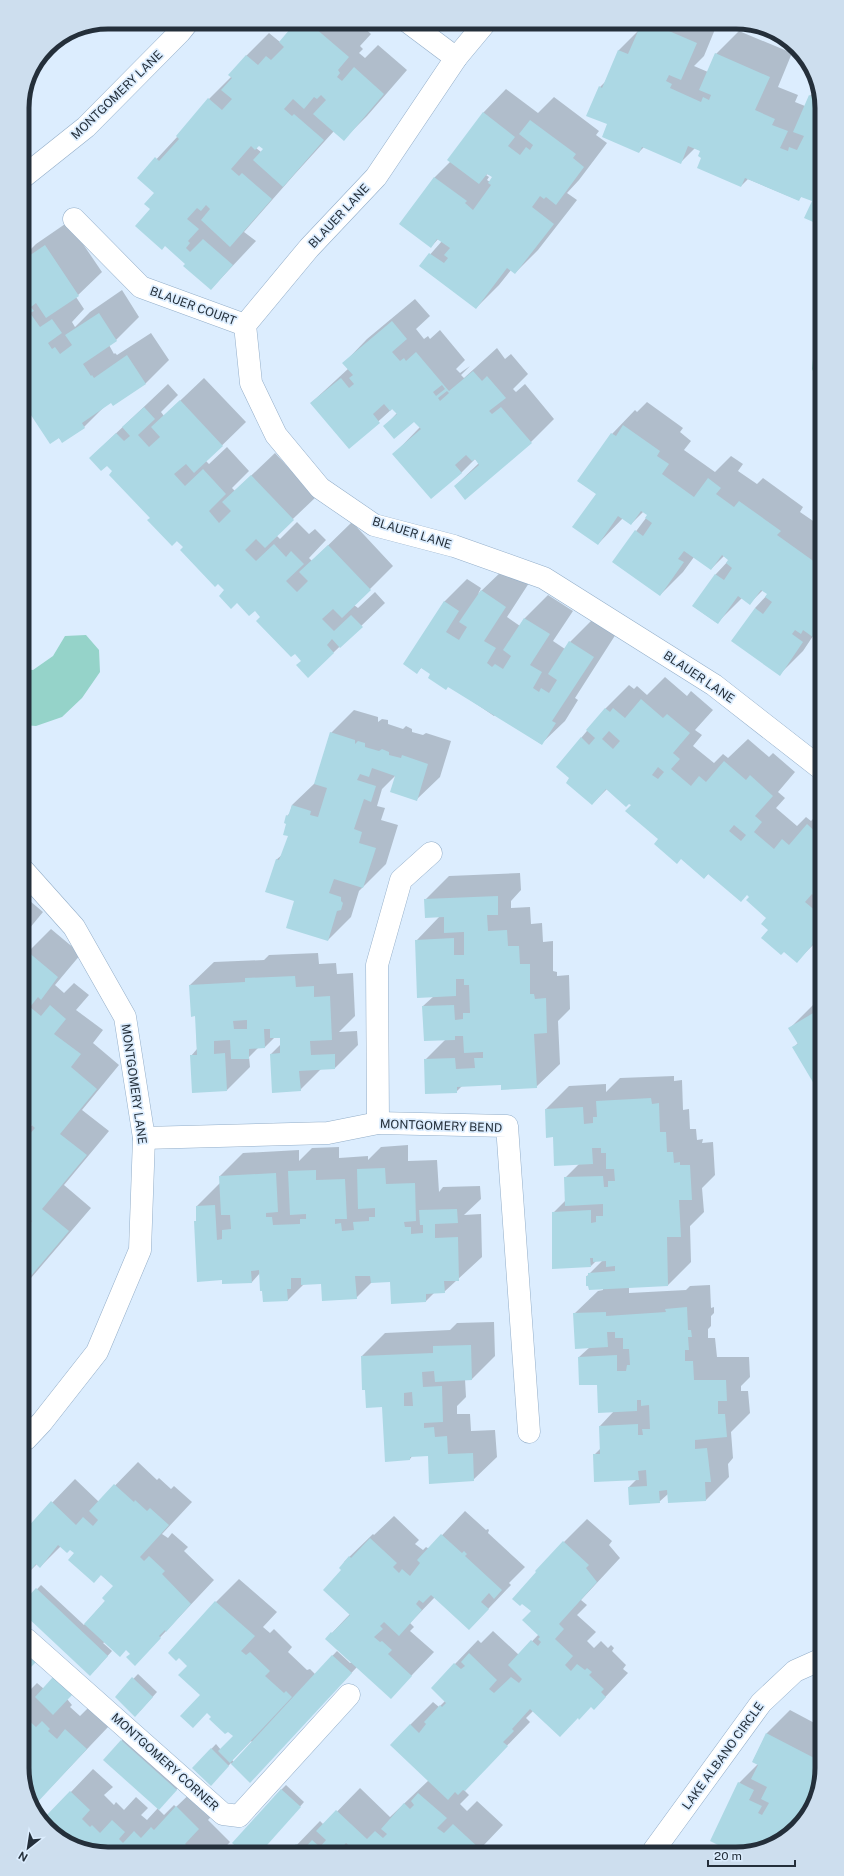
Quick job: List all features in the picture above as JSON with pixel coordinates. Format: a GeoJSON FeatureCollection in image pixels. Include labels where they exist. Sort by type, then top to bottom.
{"type":"FeatureCollection","features":[{"type":"Feature","properties":{"kind":"street","name":"MONTGOMERY LANE"},"geometry":{"type":"LineString","coordinates":[[29,172],[86,127],[182,29]]}},
{"type":"Feature","properties":{"kind":"street"},"geometry":{"type":"LineString","coordinates":[[417,29],[456,58]]}},
{"type":"Feature","properties":{"kind":"street","name":"BLAUER LANE"},"geometry":{"type":"LineString","coordinates":[[480,29],[456,58],[376,177],[309,248],[245,325],[251,383],[276,435],[320,488],[374,525],[454,546],[544,578],[714,685],[815,764]]}},
{"type":"Feature","properties":{"kind":"street","name":"BLAUER COURT"},"geometry":{"type":"LineString","coordinates":[[74,219],[141,288],[245,325]]}},
{"type":"Feature","properties":{"kind":"street"},"geometry":{"type":"LineString","coordinates":[[378,1123],[377,965],[401,880],[431,853]]}},
{"type":"Feature","properties":{"kind":"street","name":"MONTGOMERY LANE"},"geometry":{"type":"LineString","coordinates":[[29,877],[74,927],[125,1017],[144,1138],[140,1250],[97,1352],[42,1422],[29,1436]]}},
{"type":"Feature","properties":{"kind":"street","name":"MONTGOMERY BEND"},"geometry":{"type":"LineString","coordinates":[[144,1138],[328,1133],[378,1123],[506,1126],[529,1432]]}},
{"type":"Feature","properties":{"kind":"street","name":"MONTGOMERY CORNER"},"geometry":{"type":"LineString","coordinates":[[29,1642],[223,1814],[239,1816],[349,1695]]}},
{"type":"Feature","properties":{"kind":"street","name":"LAKE ALBANO CIRCLE"},"geometry":{"type":"LineString","coordinates":[[656,1847],[761,1703],[795,1671],[815,1662]]}},
{"type":"Feature","properties":{"kind":"shaded area"},"geometry":{"type":"Polygon","coordinates":[[[815,339],[815,375],[812,369],[815,339]]]}},
{"type":"Feature","properties":{"kind":"shaded area"},"geometry":{"type":"Polygon","coordinates":[[[86,635],[99,650],[100,672],[82,698],[62,717],[36,726],[29,725],[29,670],[33,670],[53,656],[65,636],[86,635]]]}},
{"type":"Feature","properties":{"kind":"building"},"geometry":{"type":"Polygon","coordinates":[[[290,29],[316,29],[349,57],[338,70],[340,73],[337,77],[342,81],[354,67],[384,94],[344,141],[313,114],[326,100],[321,95],[317,99],[314,97],[304,109],[293,99],[284,109],[292,116],[294,114],[324,140],[283,187],[253,160],[263,149],[259,146],[255,150],[251,146],[231,169],[239,176],[242,173],[272,199],[230,247],[201,220],[210,209],[206,205],[201,211],[197,208],[187,219],[199,229],[188,241],[190,243],[186,248],[190,252],[203,239],[233,265],[211,290],[183,266],[185,264],[165,246],[162,250],[135,226],[150,209],[144,204],[154,193],[137,178],[155,157],[159,161],[179,139],[176,136],[208,98],[222,110],[232,99],[221,90],[232,78],[228,75],[246,55],[258,65],[266,56],[271,60],[284,47],[279,42],[290,29]]]}},
{"type":"Feature","properties":{"kind":"building"},"geometry":{"type":"Polygon","coordinates":[[[639,29],[664,29],[697,43],[681,80],[669,75],[666,81],[672,84],[670,88],[701,102],[703,97],[709,100],[711,95],[699,90],[715,53],[770,77],[755,110],[775,119],[772,125],[788,131],[780,148],[788,151],[789,147],[797,150],[804,136],[793,132],[809,95],[814,98],[815,223],[804,218],[812,201],[801,197],[799,201],[745,178],[741,187],[697,168],[701,158],[698,156],[700,151],[688,146],[681,164],[642,147],[639,153],[602,137],[607,124],[586,116],[599,86],[602,88],[618,50],[628,54],[639,29]]]}},
{"type":"Feature","properties":{"kind":"building"},"geometry":{"type":"Polygon","coordinates":[[[483,112],[515,137],[508,146],[520,155],[526,147],[530,150],[533,145],[519,134],[530,120],[576,154],[573,158],[584,167],[556,205],[546,197],[544,199],[540,196],[532,207],[554,224],[515,274],[507,268],[476,309],[419,266],[429,253],[444,263],[448,258],[444,255],[450,248],[437,239],[431,248],[399,224],[434,177],[467,201],[465,203],[473,210],[491,185],[488,183],[492,177],[487,174],[479,184],[447,160],[483,112]]]}},
{"type":"Feature","properties":{"kind":"building"},"geometry":{"type":"Polygon","coordinates":[[[45,245],[79,296],[46,318],[36,303],[31,307],[34,311],[30,313],[40,327],[52,319],[62,333],[48,343],[52,349],[55,347],[60,354],[72,345],[65,335],[99,313],[117,341],[83,364],[94,378],[127,355],[146,384],[113,406],[111,403],[82,423],[85,428],[62,443],[59,438],[50,444],[29,412],[29,256],[45,245]]]}},
{"type":"Feature","properties":{"kind":"building"},"geometry":{"type":"Polygon","coordinates":[[[392,321],[407,339],[392,352],[400,361],[404,358],[406,361],[416,352],[449,391],[473,371],[482,381],[487,376],[506,398],[489,411],[492,414],[501,407],[532,443],[465,500],[454,486],[479,465],[475,459],[472,461],[466,455],[455,465],[462,473],[431,499],[392,454],[421,429],[414,422],[394,439],[383,426],[397,414],[392,409],[390,411],[384,404],[373,414],[380,423],[349,449],[310,403],[341,378],[349,388],[354,384],[349,378],[353,375],[342,363],[392,321]],[[442,385],[433,392],[436,396],[445,389],[442,385]],[[447,391],[438,398],[440,401],[449,393],[447,391]]]}},
{"type":"Feature","properties":{"kind":"building"},"geometry":{"type":"Polygon","coordinates":[[[180,400],[223,446],[194,473],[186,464],[174,474],[185,486],[203,469],[226,494],[209,511],[219,523],[231,511],[222,502],[251,475],[294,520],[265,548],[256,539],[245,550],[256,561],[274,544],[286,557],[291,551],[304,564],[286,581],[297,592],[308,581],[299,572],[328,545],[371,590],[342,618],[333,609],[322,619],[334,631],[351,615],[363,627],[340,648],[332,639],[327,645],[334,653],[308,678],[296,665],[301,661],[295,654],[291,657],[256,621],[260,617],[255,611],[249,616],[237,603],[231,609],[219,596],[224,590],[218,584],[215,587],[180,550],[183,547],[177,541],[172,546],[147,520],[150,518],[109,475],[112,471],[107,466],[101,471],[89,458],[116,433],[124,441],[130,436],[122,427],[144,407],[155,419],[138,435],[149,447],[160,437],[151,427],[180,400]]]}},
{"type":"Feature","properties":{"kind":"building"},"geometry":{"type":"Polygon","coordinates":[[[623,425],[660,451],[657,456],[669,464],[662,474],[694,497],[708,478],[721,488],[716,494],[734,507],[739,501],[781,531],[777,535],[815,562],[815,639],[803,630],[801,634],[795,630],[792,634],[803,642],[780,676],[731,641],[755,608],[763,614],[772,602],[765,597],[767,594],[761,590],[750,605],[738,596],[718,624],[692,606],[715,574],[724,580],[732,568],[726,563],[728,560],[722,555],[711,570],[684,551],[678,559],[684,562],[660,596],[612,562],[635,530],[643,536],[652,523],[645,518],[647,515],[641,511],[631,525],[618,516],[598,545],[572,527],[596,494],[577,481],[611,433],[616,436],[623,425]]]}},
{"type":"Feature","properties":{"kind":"building"},"geometry":{"type":"Polygon","coordinates":[[[481,590],[506,607],[484,641],[496,648],[487,663],[492,667],[495,664],[503,669],[511,656],[503,650],[524,618],[550,634],[530,665],[542,672],[533,688],[539,692],[541,688],[549,693],[557,680],[548,674],[569,641],[594,657],[552,721],[556,723],[542,745],[448,687],[446,690],[428,678],[430,674],[421,668],[417,674],[403,664],[444,601],[459,611],[446,632],[459,640],[467,627],[459,622],[481,590]]]}},
{"type":"Feature","properties":{"kind":"building"},"geometry":{"type":"Polygon","coordinates":[[[641,699],[663,718],[667,714],[690,733],[673,753],[680,759],[671,769],[691,786],[699,776],[706,782],[724,761],[746,780],[750,775],[773,796],[755,816],[762,822],[754,832],[774,849],[782,839],[789,845],[807,824],[815,831],[815,897],[812,894],[805,902],[815,910],[815,922],[813,924],[815,925],[815,942],[797,963],[784,952],[781,955],[761,938],[768,930],[761,924],[766,918],[746,900],[749,897],[747,895],[741,902],[708,874],[704,879],[681,859],[677,864],[654,844],[658,839],[625,811],[631,805],[629,804],[626,807],[606,789],[592,805],[566,783],[569,778],[556,767],[581,737],[589,745],[595,738],[586,730],[605,708],[610,712],[613,708],[625,718],[641,699]],[[609,731],[602,739],[613,749],[620,741],[609,731]],[[658,767],[652,775],[658,779],[664,772],[658,767]],[[734,825],[729,831],[741,841],[746,835],[734,825]]]}},
{"type":"Feature","properties":{"kind":"building"},"geometry":{"type":"Polygon","coordinates":[[[330,732],[355,740],[355,744],[358,741],[365,743],[365,747],[379,751],[382,749],[389,752],[389,755],[401,758],[402,755],[428,764],[417,801],[390,792],[395,776],[372,768],[369,777],[360,774],[357,780],[376,786],[371,802],[364,799],[354,829],[362,832],[359,843],[376,848],[363,888],[334,879],[329,893],[341,897],[341,901],[343,903],[341,910],[337,911],[328,941],[286,928],[294,901],[265,892],[276,859],[279,860],[288,836],[283,835],[286,824],[284,823],[286,815],[288,816],[292,805],[311,811],[310,815],[318,817],[327,788],[314,784],[330,732]]]}},
{"type":"Feature","properties":{"kind":"building"},"geometry":{"type":"Polygon","coordinates":[[[498,896],[498,915],[487,915],[488,931],[507,930],[508,946],[519,946],[520,964],[530,964],[530,994],[534,994],[535,999],[546,998],[547,1033],[534,1034],[537,1088],[501,1090],[501,1085],[457,1087],[457,1093],[425,1094],[424,1059],[455,1058],[456,1069],[475,1068],[474,1058],[483,1058],[483,1052],[464,1053],[463,1036],[455,1036],[455,1040],[424,1041],[422,1006],[454,1005],[455,1020],[463,1019],[463,1013],[470,1013],[469,985],[464,985],[464,979],[456,979],[456,996],[417,998],[415,940],[454,938],[454,955],[464,955],[464,932],[444,933],[444,917],[425,918],[424,899],[498,896]]]}},
{"type":"Feature","properties":{"kind":"building"},"geometry":{"type":"Polygon","coordinates":[[[29,953],[58,977],[41,1000],[38,997],[30,1007],[41,1016],[50,1005],[66,1019],[54,1034],[81,1054],[71,1067],[97,1089],[60,1134],[87,1155],[42,1209],[69,1231],[29,1278],[29,1225],[32,1221],[29,1218],[29,1135],[35,1128],[29,1123],[29,953]]]}},
{"type":"Feature","properties":{"kind":"building"},"geometry":{"type":"Polygon","coordinates":[[[295,976],[296,987],[314,986],[314,997],[330,996],[332,1040],[310,1041],[311,1055],[335,1054],[335,1069],[299,1071],[301,1091],[272,1093],[270,1054],[280,1053],[280,1038],[270,1038],[270,1029],[264,1029],[265,1048],[249,1049],[249,1059],[231,1059],[230,1040],[214,1041],[214,1054],[225,1053],[227,1091],[192,1093],[190,1055],[197,1055],[195,1016],[191,1017],[189,985],[245,982],[245,978],[295,976]],[[247,1020],[233,1021],[234,1029],[247,1029],[247,1020]]]}},
{"type":"Feature","properties":{"kind":"building"},"geometry":{"type":"Polygon","coordinates":[[[815,1012],[815,1086],[792,1047],[798,1044],[788,1028],[815,1012]]]}},
{"type":"Feature","properties":{"kind":"building"},"geometry":{"type":"Polygon","coordinates":[[[651,1098],[652,1104],[659,1103],[660,1132],[666,1132],[667,1152],[673,1152],[674,1163],[680,1162],[680,1165],[690,1165],[692,1200],[679,1200],[681,1237],[667,1237],[668,1286],[589,1290],[588,1286],[586,1286],[586,1276],[588,1276],[588,1273],[615,1271],[615,1266],[606,1267],[606,1261],[593,1262],[593,1258],[590,1258],[591,1267],[552,1269],[552,1212],[591,1210],[591,1223],[596,1222],[596,1216],[603,1216],[603,1204],[565,1206],[564,1177],[603,1176],[604,1187],[608,1187],[608,1181],[615,1181],[614,1169],[606,1169],[606,1153],[601,1153],[601,1148],[592,1148],[593,1164],[554,1166],[553,1137],[546,1138],[545,1109],[583,1107],[584,1124],[593,1123],[593,1117],[597,1117],[596,1101],[651,1098]]]}},
{"type":"Feature","properties":{"kind":"building"},"geometry":{"type":"Polygon","coordinates":[[[385,1168],[386,1184],[415,1183],[416,1221],[404,1222],[405,1227],[411,1227],[411,1234],[423,1233],[423,1225],[420,1225],[419,1210],[457,1209],[458,1223],[435,1224],[435,1238],[458,1237],[459,1281],[444,1281],[445,1293],[426,1294],[426,1302],[391,1304],[390,1282],[371,1283],[370,1276],[355,1276],[357,1299],[322,1301],[321,1284],[301,1285],[301,1278],[291,1278],[291,1289],[287,1289],[288,1301],[263,1302],[262,1291],[260,1291],[259,1270],[251,1271],[252,1283],[222,1284],[222,1280],[197,1282],[194,1221],[196,1221],[196,1206],[215,1205],[217,1240],[222,1239],[222,1230],[231,1229],[230,1215],[221,1215],[219,1176],[276,1173],[278,1212],[266,1213],[266,1217],[272,1217],[273,1225],[300,1224],[300,1219],[306,1219],[306,1214],[290,1215],[288,1171],[316,1170],[316,1180],[345,1179],[347,1219],[335,1219],[335,1224],[341,1223],[342,1231],[354,1230],[353,1222],[369,1221],[369,1217],[375,1217],[375,1208],[358,1209],[357,1169],[385,1168]]]}},
{"type":"Feature","properties":{"kind":"building"},"geometry":{"type":"Polygon","coordinates":[[[687,1307],[688,1330],[691,1330],[692,1337],[688,1337],[689,1350],[685,1350],[685,1361],[693,1361],[694,1380],[726,1380],[727,1401],[718,1401],[718,1414],[725,1414],[727,1437],[695,1440],[695,1449],[707,1448],[711,1482],[705,1482],[706,1501],[668,1503],[667,1490],[659,1491],[660,1503],[629,1505],[628,1487],[647,1486],[646,1470],[638,1471],[639,1480],[594,1482],[593,1454],[600,1454],[599,1426],[638,1424],[638,1435],[643,1435],[642,1429],[650,1429],[649,1405],[641,1406],[641,1400],[637,1400],[637,1411],[598,1413],[597,1385],[579,1385],[578,1357],[617,1355],[617,1371],[626,1371],[627,1365],[630,1365],[629,1349],[623,1349],[623,1338],[615,1338],[615,1332],[607,1332],[608,1347],[575,1349],[573,1313],[606,1312],[606,1316],[666,1312],[665,1309],[687,1307]]]}},
{"type":"Feature","properties":{"kind":"building"},"geometry":{"type":"Polygon","coordinates":[[[471,1345],[472,1380],[435,1382],[434,1371],[422,1372],[423,1387],[442,1386],[443,1422],[424,1423],[424,1428],[434,1427],[435,1437],[447,1436],[448,1454],[473,1453],[474,1481],[429,1484],[428,1456],[410,1457],[410,1460],[385,1462],[382,1407],[366,1408],[365,1390],[362,1390],[361,1356],[433,1353],[433,1346],[471,1345]],[[412,1392],[404,1393],[404,1406],[413,1406],[412,1392]]]}},
{"type":"Feature","properties":{"kind":"building"},"geometry":{"type":"Polygon","coordinates":[[[114,1484],[134,1502],[135,1500],[147,1511],[150,1508],[169,1525],[140,1557],[144,1561],[149,1556],[165,1571],[162,1574],[191,1604],[166,1632],[165,1630],[159,1636],[161,1638],[135,1666],[126,1657],[130,1654],[126,1650],[120,1657],[84,1624],[105,1601],[102,1598],[113,1586],[101,1575],[94,1583],[68,1560],[74,1553],[70,1550],[67,1553],[58,1545],[40,1568],[36,1564],[29,1572],[29,1526],[51,1501],[76,1525],[83,1517],[93,1526],[98,1520],[89,1511],[114,1484]]]}},
{"type":"Feature","properties":{"kind":"building"},"geometry":{"type":"Polygon","coordinates":[[[441,1534],[462,1553],[464,1551],[467,1554],[465,1556],[502,1590],[494,1599],[489,1593],[481,1602],[489,1609],[469,1630],[431,1595],[423,1603],[419,1600],[416,1604],[422,1610],[399,1636],[384,1622],[380,1626],[383,1629],[374,1637],[380,1642],[382,1641],[392,1650],[388,1654],[412,1676],[391,1699],[325,1639],[350,1615],[323,1590],[341,1570],[339,1568],[349,1556],[351,1558],[370,1538],[397,1563],[393,1567],[399,1573],[402,1569],[410,1576],[420,1563],[417,1560],[441,1534]]]}},
{"type":"Feature","properties":{"kind":"building"},"geometry":{"type":"Polygon","coordinates":[[[563,1541],[589,1565],[586,1568],[597,1582],[559,1624],[564,1629],[555,1639],[573,1656],[565,1665],[571,1671],[577,1664],[585,1670],[587,1668],[592,1672],[589,1675],[604,1689],[601,1692],[606,1697],[594,1710],[591,1707],[579,1720],[578,1718],[560,1737],[530,1709],[512,1729],[514,1731],[503,1742],[508,1746],[465,1791],[463,1790],[458,1795],[455,1792],[448,1800],[390,1745],[410,1724],[419,1733],[426,1724],[424,1722],[440,1705],[442,1707],[446,1703],[431,1688],[454,1663],[461,1669],[465,1666],[461,1662],[469,1653],[497,1680],[489,1689],[494,1693],[511,1677],[519,1683],[522,1679],[508,1665],[531,1640],[538,1646],[541,1642],[538,1639],[540,1637],[522,1620],[531,1611],[522,1604],[520,1606],[512,1599],[536,1572],[535,1571],[563,1541]]]}},
{"type":"Feature","properties":{"kind":"building"},"geometry":{"type":"Polygon","coordinates":[[[36,1588],[108,1656],[90,1676],[29,1619],[29,1596],[36,1588]]]}},
{"type":"Feature","properties":{"kind":"building"},"geometry":{"type":"Polygon","coordinates":[[[215,1601],[255,1636],[241,1651],[246,1655],[250,1652],[270,1671],[265,1676],[284,1693],[286,1691],[292,1697],[230,1763],[218,1751],[233,1736],[228,1732],[225,1734],[209,1719],[211,1717],[207,1713],[193,1728],[180,1716],[200,1695],[178,1675],[187,1666],[179,1658],[176,1661],[168,1653],[215,1601]]]}},
{"type":"Feature","properties":{"kind":"building"},"geometry":{"type":"Polygon","coordinates":[[[332,1655],[352,1673],[250,1783],[231,1764],[332,1655]]]}},
{"type":"Feature","properties":{"kind":"building"},"geometry":{"type":"Polygon","coordinates":[[[29,1656],[36,1662],[29,1669],[29,1656]]]}},
{"type":"Feature","properties":{"kind":"building"},"geometry":{"type":"Polygon","coordinates":[[[53,1677],[72,1695],[53,1715],[35,1697],[53,1677]]]}},
{"type":"Feature","properties":{"kind":"building"},"geometry":{"type":"Polygon","coordinates":[[[132,1677],[153,1697],[135,1717],[115,1697],[132,1677]]]}},
{"type":"Feature","properties":{"kind":"building"},"geometry":{"type":"Polygon","coordinates":[[[29,1721],[36,1727],[42,1721],[50,1729],[48,1731],[57,1739],[65,1729],[87,1749],[37,1803],[33,1794],[30,1779],[29,1721]]]}},
{"type":"Feature","properties":{"kind":"building"},"geometry":{"type":"Polygon","coordinates":[[[766,1733],[815,1758],[815,1774],[811,1794],[799,1816],[780,1834],[762,1843],[742,1847],[717,1847],[718,1845],[710,1841],[738,1782],[754,1790],[749,1800],[762,1806],[758,1813],[762,1815],[769,1803],[761,1799],[767,1787],[751,1779],[758,1765],[752,1762],[766,1733]]]}},
{"type":"Feature","properties":{"kind":"building"},"geometry":{"type":"Polygon","coordinates":[[[121,1740],[177,1790],[159,1810],[103,1760],[121,1740]]]}},
{"type":"Feature","properties":{"kind":"building"},"geometry":{"type":"Polygon","coordinates":[[[211,1748],[229,1766],[211,1786],[192,1768],[211,1748]]]}},
{"type":"Feature","properties":{"kind":"building"},"geometry":{"type":"Polygon","coordinates":[[[281,1789],[301,1807],[265,1847],[236,1847],[232,1843],[281,1789]]]}},
{"type":"Feature","properties":{"kind":"building"},"geometry":{"type":"Polygon","coordinates":[[[70,1791],[90,1810],[82,1819],[90,1827],[92,1825],[100,1833],[112,1820],[125,1832],[119,1839],[123,1843],[134,1831],[141,1838],[151,1827],[154,1830],[176,1806],[199,1829],[185,1844],[188,1847],[102,1847],[82,1843],[73,1839],[60,1831],[46,1816],[70,1791]]]}},
{"type":"Feature","properties":{"kind":"building"},"geometry":{"type":"Polygon","coordinates":[[[418,1793],[447,1818],[437,1828],[444,1833],[453,1824],[478,1847],[350,1847],[346,1843],[342,1847],[320,1847],[326,1840],[316,1831],[336,1810],[367,1839],[375,1831],[383,1838],[387,1834],[381,1829],[404,1803],[410,1809],[414,1805],[411,1801],[418,1793]]]}},
{"type":"Feature","properties":{"kind":"building"},"geometry":{"type":"Polygon","coordinates":[[[312,1840],[320,1847],[306,1847],[312,1840]]]}}]}
